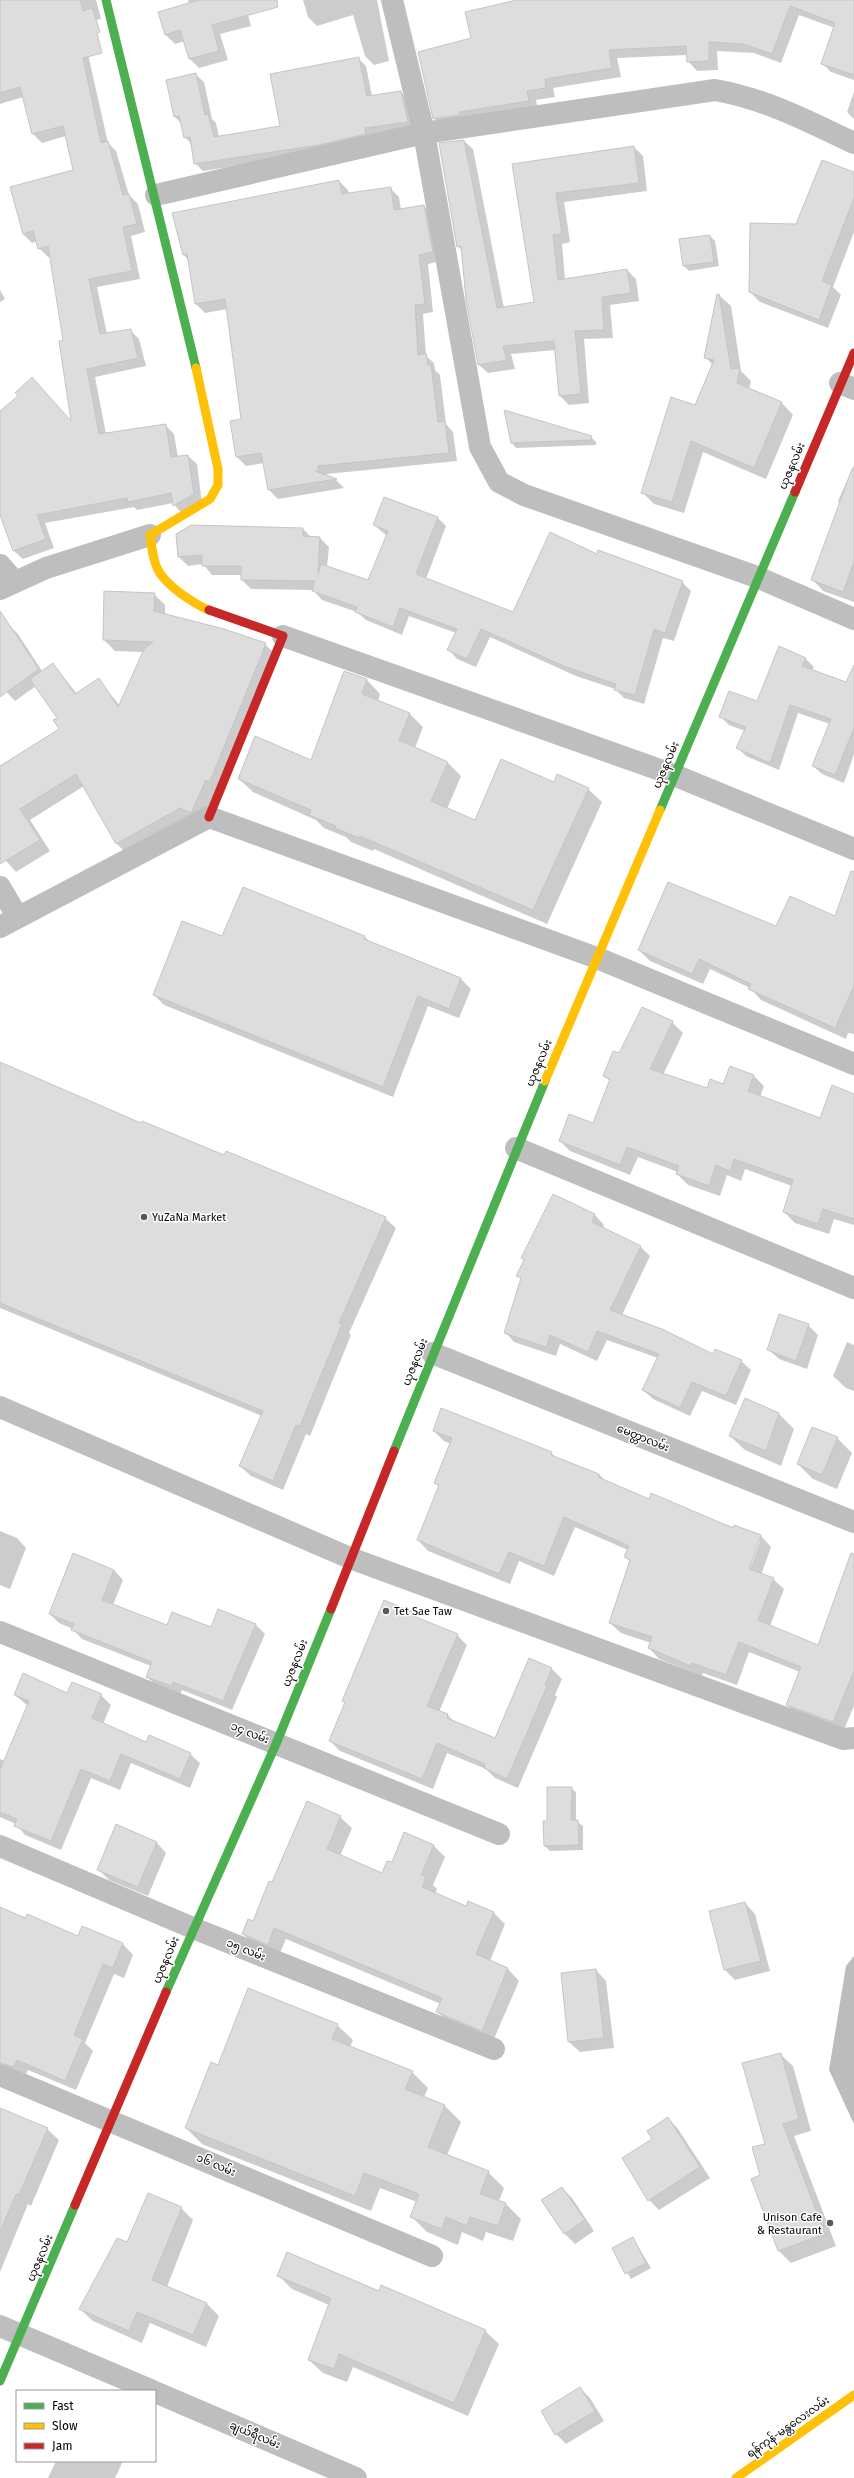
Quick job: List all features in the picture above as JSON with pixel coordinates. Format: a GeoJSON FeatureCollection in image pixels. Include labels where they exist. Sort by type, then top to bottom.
{"type":"FeatureCollection","features":[{"type":"Feature","properties":{"kind":"street"},"geometry":{"type":"LineString","coordinates":[[5,578],[46,568],[150,535],[210,499],[218,485],[218,469],[156,195],[106,0]]}},
{"type":"Feature","properties":{"kind":"street"},"geometry":{"type":"LineString","coordinates":[[392,0],[424,133],[480,447],[499,482],[524,496],[758,576],[854,619]]}},
{"type":"Feature","properties":{"kind":"street"},"geometry":{"type":"LineString","coordinates":[[156,195],[424,133],[714,90],[746,95],[776,106],[854,143]]}},
{"type":"Feature","properties":{"kind":"street","name":"ယုဇနလမ်း"},"geometry":{"type":"LineString","coordinates":[[0,2381],[193,1928],[276,1744],[432,1353],[516,1148],[758,576],[847,386],[854,353]]}},
{"type":"Feature","properties":{"kind":"street"},"geometry":{"type":"LineString","coordinates":[[150,535],[153,558],[162,579],[196,606],[674,775],[854,849]]}},
{"type":"Feature","properties":{"kind":"street"},"geometry":{"type":"LineString","coordinates":[[0,887],[9,922],[209,817],[283,636]]}},
{"type":"Feature","properties":{"kind":"street"},"geometry":{"type":"LineString","coordinates":[[209,817],[597,958],[854,1064]]}},
{"type":"Feature","properties":{"kind":"street"},"geometry":{"type":"LineString","coordinates":[[516,1148],[854,1288]]}},
{"type":"Feature","properties":{"kind":"street","name":"မေတ္တာလမ်း"},"geometry":{"type":"LineString","coordinates":[[432,1353],[854,1522]]}},
{"type":"Feature","properties":{"kind":"street"},"geometry":{"type":"LineString","coordinates":[[0,1407],[350,1558],[843,1739],[854,1738]]}},
{"type":"Feature","properties":{"kind":"street","name":"၁၄ လမ်း"},"geometry":{"type":"LineString","coordinates":[[0,1632],[499,1834]]}},
{"type":"Feature","properties":{"kind":"street","name":"၁၅ လမ်း"},"geometry":{"type":"LineString","coordinates":[[0,1846],[193,1928],[494,2049]]}},
{"type":"Feature","properties":{"kind":"street","name":"၁၆ လမ်း"},"geometry":{"type":"LineString","coordinates":[[0,2075],[432,2256]]}},
{"type":"Feature","properties":{"kind":"street","name":"ချယ်ရီလမ်း"},"geometry":{"type":"LineString","coordinates":[[0,2326],[152,2390]]}},
{"type":"Feature","properties":{"kind":"street","name":"ချယ်ရီလမ်း"},"geometry":{"type":"LineString","coordinates":[[156,2392],[356,2478]]}},
{"type":"Feature","properties":{"kind":"street","name":"ရန်ကုန်-မန္တလေးလမ်း"},"geometry":{"type":"LineString","coordinates":[[736,2478],[854,2395]]}},
{"type":"Feature","properties":{"kind":"shaded area"},"geometry":{"type":"Polygon","coordinates":[[[854,1956],[854,2124],[829,2070],[846,1966],[854,1956]]]}},
{"type":"Feature","properties":{"kind":"building"},"geometry":{"type":"Polygon","coordinates":[[[0,0],[80,0],[83,11],[92,8],[100,32],[97,33],[102,53],[83,58],[101,143],[108,141],[123,195],[129,194],[137,224],[123,227],[132,271],[89,279],[100,334],[131,329],[138,358],[87,369],[99,434],[166,424],[171,457],[188,455],[194,494],[173,506],[171,493],[128,502],[127,498],[37,515],[46,539],[13,551],[0,515],[0,411],[18,396],[15,393],[32,377],[71,421],[59,341],[63,340],[48,246],[38,249],[33,231],[23,234],[10,187],[73,170],[63,126],[32,134],[20,87],[0,93],[0,0]]]}},
{"type":"Feature","properties":{"kind":"building"},"geometry":{"type":"Polygon","coordinates":[[[199,0],[277,0],[278,7],[212,25],[219,51],[189,59],[180,30],[165,35],[158,12],[199,0]]]}},
{"type":"Feature","properties":{"kind":"building"},"geometry":{"type":"Polygon","coordinates":[[[517,0],[854,0],[854,75],[821,64],[835,23],[790,6],[772,54],[744,44],[709,42],[709,61],[687,62],[686,46],[609,50],[612,68],[545,79],[546,88],[527,91],[529,101],[459,112],[460,115],[433,119],[418,52],[471,38],[465,12],[517,0]]]}},
{"type":"Feature","properties":{"kind":"building"},"geometry":{"type":"Polygon","coordinates":[[[359,57],[367,96],[401,91],[408,122],[365,128],[366,134],[319,145],[194,164],[190,137],[184,138],[179,116],[174,117],[166,80],[196,73],[205,115],[208,114],[214,137],[280,126],[270,74],[359,57]]]}},
{"type":"Feature","properties":{"kind":"building"},"geometry":{"type":"Polygon","coordinates":[[[464,140],[497,308],[534,302],[512,164],[634,146],[639,183],[556,193],[562,234],[553,235],[558,280],[627,269],[631,293],[602,297],[604,330],[575,331],[581,394],[559,396],[554,341],[503,346],[507,360],[478,365],[466,300],[461,246],[457,247],[439,143],[464,140]]]}},
{"type":"Feature","properties":{"kind":"building"},"geometry":{"type":"Polygon","coordinates":[[[822,160],[854,172],[854,198],[822,281],[832,285],[819,320],[749,292],[750,223],[796,224],[822,160]]]}},
{"type":"Feature","properties":{"kind":"building"},"geometry":{"type":"Polygon","coordinates":[[[339,180],[342,194],[391,187],[394,210],[424,205],[433,252],[419,255],[425,304],[415,305],[418,355],[426,353],[428,365],[431,365],[438,422],[445,421],[449,453],[318,466],[319,471],[315,471],[337,479],[268,490],[261,453],[236,457],[230,421],[241,419],[225,299],[195,304],[187,254],[183,255],[172,213],[339,180]]]}},
{"type":"Feature","properties":{"kind":"building"},"geometry":{"type":"Polygon","coordinates":[[[710,235],[714,262],[683,266],[679,239],[710,235]]]}},
{"type":"Feature","properties":{"kind":"building"},"geometry":{"type":"Polygon","coordinates":[[[717,294],[719,294],[731,369],[740,368],[737,383],[782,402],[754,468],[691,441],[672,502],[641,493],[671,397],[695,405],[714,360],[704,358],[717,294]]]}},
{"type":"Feature","properties":{"kind":"building"},"geometry":{"type":"Polygon","coordinates":[[[504,410],[592,436],[591,440],[511,443],[504,410]]]}},
{"type":"Feature","properties":{"kind":"building"},"geometry":{"type":"Polygon","coordinates":[[[852,469],[854,469],[854,562],[843,592],[811,580],[852,469]]]}},
{"type":"Feature","properties":{"kind":"building"},"geometry":{"type":"Polygon","coordinates":[[[384,497],[438,517],[416,574],[513,612],[550,532],[597,554],[598,550],[683,581],[665,633],[654,629],[635,695],[614,690],[616,684],[566,667],[481,629],[467,659],[447,650],[457,629],[400,608],[393,627],[355,612],[357,607],[312,591],[315,581],[241,580],[241,566],[202,566],[202,555],[178,557],[176,534],[191,525],[303,528],[303,536],[320,537],[318,574],[321,564],[368,580],[388,531],[373,525],[384,497]]]}},
{"type":"Feature","properties":{"kind":"building"},"geometry":{"type":"Polygon","coordinates":[[[104,591],[155,593],[154,611],[224,629],[266,643],[212,776],[209,782],[206,780],[191,813],[180,808],[116,844],[76,774],[20,809],[40,840],[0,864],[0,766],[59,729],[53,720],[57,718],[30,679],[53,663],[75,694],[99,678],[118,707],[144,649],[153,642],[103,640],[104,591]]]}},
{"type":"Feature","properties":{"kind":"building"},"geometry":{"type":"Polygon","coordinates":[[[0,611],[39,669],[0,697],[0,611]]]}},
{"type":"Feature","properties":{"kind":"building"},"geometry":{"type":"Polygon","coordinates":[[[779,646],[806,658],[802,666],[846,682],[854,665],[854,728],[835,775],[812,766],[831,719],[790,705],[770,763],[736,748],[746,727],[719,717],[729,691],[757,701],[779,646]]]}},
{"type":"Feature","properties":{"kind":"building"},"geometry":{"type":"Polygon","coordinates":[[[344,671],[367,679],[362,694],[410,713],[399,740],[448,762],[431,801],[475,820],[501,759],[554,782],[557,774],[589,788],[533,910],[360,836],[359,838],[335,828],[336,826],[309,815],[311,810],[238,779],[255,736],[311,760],[344,671]]]}},
{"type":"Feature","properties":{"kind":"building"},"geometry":{"type":"Polygon","coordinates":[[[851,871],[854,872],[854,986],[835,1028],[748,989],[751,984],[699,959],[692,974],[638,950],[668,882],[776,926],[790,896],[835,916],[851,871]]]}},
{"type":"Feature","properties":{"kind":"building"},"geometry":{"type":"Polygon","coordinates":[[[243,887],[365,936],[364,939],[461,978],[449,1009],[418,996],[383,1087],[153,995],[182,921],[222,936],[243,887]]]}},
{"type":"Feature","properties":{"kind":"building"},"geometry":{"type":"Polygon","coordinates":[[[642,1007],[673,1021],[650,1069],[707,1088],[710,1079],[723,1084],[730,1066],[754,1075],[748,1091],[820,1118],[832,1085],[854,1094],[854,1219],[823,1209],[818,1224],[783,1212],[793,1180],[734,1159],[730,1171],[716,1165],[709,1186],[676,1174],[679,1166],[627,1147],[620,1165],[559,1141],[569,1114],[593,1123],[610,1079],[603,1076],[613,1051],[619,1053],[642,1007]]]}},
{"type":"Feature","properties":{"kind":"building"},"geometry":{"type":"Polygon","coordinates":[[[0,1062],[141,1123],[142,1121],[224,1155],[226,1151],[386,1217],[339,1323],[342,1324],[300,1426],[296,1425],[273,1481],[239,1466],[263,1411],[0,1303],[0,1062]]]}},
{"type":"Feature","properties":{"kind":"building"},"geometry":{"type":"Polygon","coordinates":[[[553,1194],[595,1214],[592,1222],[641,1246],[610,1310],[662,1329],[713,1354],[715,1349],[742,1360],[726,1396],[692,1382],[680,1408],[642,1390],[659,1354],[597,1331],[588,1352],[550,1335],[546,1347],[504,1333],[521,1278],[516,1276],[524,1260],[521,1258],[553,1194]]]}},
{"type":"Feature","properties":{"kind":"building"},"geometry":{"type":"Polygon","coordinates":[[[779,1314],[809,1324],[796,1361],[767,1350],[779,1314]]]}},
{"type":"Feature","properties":{"kind":"building"},"geometry":{"type":"Polygon","coordinates":[[[745,1398],[779,1413],[766,1451],[729,1436],[745,1398]]]}},
{"type":"Feature","properties":{"kind":"building"},"geometry":{"type":"Polygon","coordinates":[[[441,1408],[552,1452],[551,1455],[599,1474],[598,1477],[649,1499],[651,1493],[733,1528],[734,1525],[761,1535],[749,1569],[774,1578],[758,1620],[818,1645],[851,1553],[854,1554],[854,1671],[833,1722],[786,1705],[801,1667],[739,1642],[726,1675],[692,1663],[691,1666],[648,1648],[652,1637],[609,1623],[630,1560],[624,1557],[629,1546],[564,1517],[544,1566],[509,1552],[499,1574],[417,1540],[439,1485],[434,1483],[452,1438],[433,1431],[441,1408]]]}},
{"type":"Feature","properties":{"kind":"building"},"geometry":{"type":"Polygon","coordinates":[[[812,1427],[838,1437],[822,1475],[797,1464],[812,1427]]]}},
{"type":"Feature","properties":{"kind":"building"},"geometry":{"type":"Polygon","coordinates":[[[73,1553],[114,1570],[102,1600],[167,1625],[172,1612],[211,1627],[218,1609],[256,1624],[223,1701],[173,1682],[171,1686],[146,1677],[152,1662],[71,1630],[74,1624],[49,1614],[73,1553]]]}},
{"type":"Feature","properties":{"kind":"building"},"geometry":{"type":"Polygon","coordinates":[[[384,1600],[412,1612],[411,1615],[458,1634],[427,1706],[448,1714],[447,1718],[495,1738],[529,1658],[552,1668],[545,1685],[547,1686],[507,1779],[484,1768],[485,1764],[437,1743],[422,1779],[329,1741],[345,1702],[342,1701],[384,1600]]]}},
{"type":"Feature","properties":{"kind":"building"},"geometry":{"type":"Polygon","coordinates":[[[23,1673],[67,1693],[72,1682],[102,1694],[92,1718],[146,1742],[149,1735],[191,1753],[180,1779],[121,1754],[110,1781],[81,1769],[51,1841],[14,1826],[17,1819],[0,1812],[0,1770],[29,1701],[14,1695],[23,1673]]]}},
{"type":"Feature","properties":{"kind":"building"},"geometry":{"type":"Polygon","coordinates":[[[547,1787],[572,1787],[571,1820],[578,1820],[579,1845],[544,1846],[543,1821],[547,1821],[547,1787]]]}},
{"type":"Feature","properties":{"kind":"building"},"geometry":{"type":"Polygon","coordinates":[[[307,1801],[341,1816],[327,1849],[382,1873],[387,1861],[392,1862],[404,1832],[434,1845],[421,1875],[426,1877],[422,1887],[466,1906],[468,1901],[494,1912],[476,1954],[508,1968],[482,2031],[436,2012],[442,1998],[274,1928],[268,1945],[242,1934],[248,1919],[253,1921],[269,1881],[272,1882],[307,1801]]]}},
{"type":"Feature","properties":{"kind":"building"},"geometry":{"type":"Polygon","coordinates":[[[116,1824],[157,1842],[138,1887],[97,1870],[116,1824]]]}},
{"type":"Feature","properties":{"kind":"building"},"geometry":{"type":"Polygon","coordinates":[[[745,1902],[761,1961],[724,1970],[709,1911],[745,1902]]]}},
{"type":"Feature","properties":{"kind":"building"},"geometry":{"type":"Polygon","coordinates":[[[0,1907],[25,1918],[27,1914],[78,1936],[82,1926],[123,1943],[113,1968],[103,1964],[74,2035],[83,2039],[65,2081],[17,2060],[14,2067],[0,2063],[0,1907]]]}},
{"type":"Feature","properties":{"kind":"building"},"geometry":{"type":"Polygon","coordinates":[[[596,1969],[604,2038],[568,2042],[561,1973],[596,1969]]]}},
{"type":"Feature","properties":{"kind":"building"},"geometry":{"type":"Polygon","coordinates":[[[248,1988],[338,2024],[332,2039],[413,2071],[405,2089],[445,2105],[428,2147],[489,2171],[480,2194],[506,2203],[498,2226],[470,2217],[467,2226],[446,2217],[442,2229],[410,2217],[419,2194],[364,2173],[355,2196],[185,2128],[211,2062],[218,2065],[248,1988]]]}},
{"type":"Feature","properties":{"kind":"building"},"geometry":{"type":"Polygon","coordinates":[[[781,2053],[799,2119],[783,2124],[825,2234],[778,2251],[751,2179],[760,2175],[752,2147],[765,2144],[742,2063],[781,2053]]]}},
{"type":"Feature","properties":{"kind":"building"},"geometry":{"type":"Polygon","coordinates":[[[0,2108],[48,2128],[19,2195],[16,2194],[0,2232],[0,2108]]]}},
{"type":"Feature","properties":{"kind":"building"},"geometry":{"type":"Polygon","coordinates":[[[668,2117],[700,2167],[648,2201],[622,2158],[652,2139],[647,2131],[668,2117]]]}},
{"type":"Feature","properties":{"kind":"building"},"geometry":{"type":"Polygon","coordinates":[[[562,2187],[585,2220],[564,2234],[541,2200],[562,2187]]]}},
{"type":"Feature","properties":{"kind":"building"},"geometry":{"type":"Polygon","coordinates":[[[148,2193],[182,2207],[152,2280],[207,2303],[193,2335],[137,2312],[129,2331],[79,2309],[117,2238],[127,2242],[148,2193]]]}},
{"type":"Feature","properties":{"kind":"building"},"geometry":{"type":"Polygon","coordinates":[[[633,2237],[646,2263],[625,2274],[612,2248],[633,2237]]]}},
{"type":"Feature","properties":{"kind":"building"},"geometry":{"type":"Polygon","coordinates":[[[287,2252],[379,2291],[381,2285],[486,2330],[454,2403],[339,2354],[334,2369],[308,2360],[331,2298],[277,2276],[287,2252]]]}},
{"type":"Feature","properties":{"kind":"building"},"geometry":{"type":"Polygon","coordinates":[[[580,2387],[595,2411],[555,2435],[541,2411],[580,2387]]]}},
{"type":"Feature","properties":{"kind":"traffic: fast"},"geometry":{"type":"LineString","coordinates":[[106,0],[196,368]]}},
{"type":"Feature","properties":{"kind":"traffic: fast"},"geometry":{"type":"LineString","coordinates":[[660,810],[795,492]]}},
{"type":"Feature","properties":{"kind":"traffic: fast"},"geometry":{"type":"LineString","coordinates":[[394,1451],[545,1081]]}},
{"type":"Feature","properties":{"kind":"traffic: fast"},"geometry":{"type":"LineString","coordinates":[[166,1992],[276,1744],[331,1609]]}},
{"type":"Feature","properties":{"kind":"traffic: fast"},"geometry":{"type":"LineString","coordinates":[[0,2381],[75,2205]]}},
{"type":"Feature","properties":{"kind":"traffic: slow"},"geometry":{"type":"LineString","coordinates":[[196,368],[218,469],[218,485],[210,499],[150,535],[155,562],[165,580],[180,593],[198,605],[209,610]]}},
{"type":"Feature","properties":{"kind":"traffic: slow"},"geometry":{"type":"LineString","coordinates":[[545,1081],[660,810]]}},
{"type":"Feature","properties":{"kind":"traffic: slow"},"geometry":{"type":"LineString","coordinates":[[736,2478],[854,2395]]}},
{"type":"Feature","properties":{"kind":"traffic: jam"},"geometry":{"type":"LineString","coordinates":[[795,492],[854,353]]}},
{"type":"Feature","properties":{"kind":"traffic: jam"},"geometry":{"type":"LineString","coordinates":[[209,610],[283,636],[209,817]]}},
{"type":"Feature","properties":{"kind":"traffic: jam"},"geometry":{"type":"LineString","coordinates":[[331,1609],[394,1451]]}},
{"type":"Feature","properties":{"kind":"traffic: jam"},"geometry":{"type":"LineString","coordinates":[[75,2205],[166,1992]]}},
{"type":"Feature","properties":{"kind":"place","name":"YuZaNa Market"},"geometry":{"type":"Point","coordinates":[144,1217]}},
{"type":"Feature","properties":{"kind":"place","name":"Tet Sae Taw"},"geometry":{"type":"Point","coordinates":[386,1611]}},
{"type":"Feature","properties":{"kind":"place","name":"Unison Cafe & Restaurant"},"geometry":{"type":"Point","coordinates":[830,2223]}}]}
